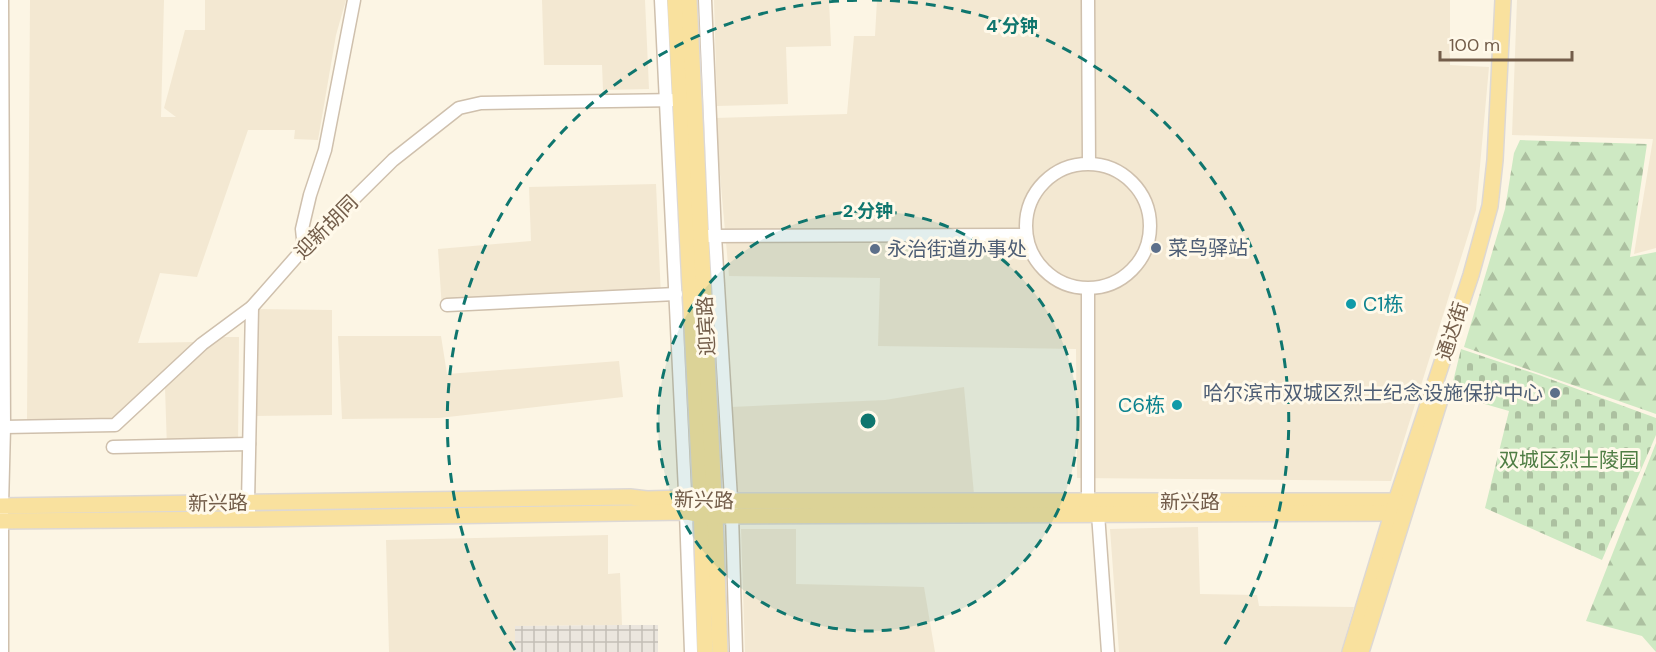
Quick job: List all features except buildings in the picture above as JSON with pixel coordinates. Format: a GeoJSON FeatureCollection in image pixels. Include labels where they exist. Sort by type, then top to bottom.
{"type":"FeatureCollection","features":[{"type":"Feature","properties":{"kind":"main road","name":"迎宾路"},"geometry":{"type":"LineString","coordinates":[[675,0],[673,100],[701,236],[681,289],[701,507],[720,652]]}},
{"type":"Feature","properties":{"kind":"main road","name":"迎宾路"},"geometry":{"type":"LineString","coordinates":[[689,0],[701,236],[701,507],[705,652]]}},
{"type":"Feature","properties":{"kind":"main road","name":"通达街"},"geometry":{"type":"LineString","coordinates":[[1361,652],[1400,507],[1490,206],[1495,160],[1503,0]]}},
{"type":"Feature","properties":{"kind":"main road","name":"通达街"},"geometry":{"type":"LineString","coordinates":[[1350,652],[1475,289],[1499,208],[1505,161],[1514,0]]}},
{"type":"Feature","properties":{"kind":"main road","name":"新兴路"},"geometry":{"type":"LineString","coordinates":[[1,513],[248,502],[630,497],[701,507]]}},
{"type":"Feature","properties":{"kind":"main road","name":"新兴路"},"geometry":{"type":"LineString","coordinates":[[1,513],[250,519],[701,507],[1400,507]]}},
{"type":"Feature","properties":{"kind":"street"},"geometry":{"type":"LineString","coordinates":[[2,0],[2,403],[4,427],[1,513],[2,652]]}},
{"type":"Feature","properties":{"kind":"street"},"geometry":{"type":"LineString","coordinates":[[304,248],[302,229],[310,195],[325,150],[354,0]]}},
{"type":"Feature","properties":{"kind":"street"},"geometry":{"type":"LineString","coordinates":[[447,305],[681,289],[673,100],[661,0]]}},
{"type":"Feature","properties":{"kind":"street"},"geometry":{"type":"LineString","coordinates":[[705,0],[701,236],[731,508],[736,652]]}},
{"type":"Feature","properties":{"kind":"street"},"geometry":{"type":"LineString","coordinates":[[1088,0],[1089,163]]}},
{"type":"Feature","properties":{"kind":"street","name":"迎新胡同"},"geometry":{"type":"LineString","coordinates":[[4,427],[115,425],[202,344],[252,307],[304,248],[393,160],[459,108],[481,103],[673,100]]}},
{"type":"Feature","properties":{"kind":"street"},"geometry":{"type":"LineString","coordinates":[[1089,163],[1111,167],[1129,178],[1143,195],[1150,216],[1150,237],[1142,258],[1128,274],[1109,285],[1088,289],[1068,285],[1050,276],[1036,262],[1028,244],[1025,225],[1028,205],[1037,188],[1052,174],[1070,165],[1089,163]]}},
{"type":"Feature","properties":{"kind":"street"},"geometry":{"type":"LineString","coordinates":[[701,236],[1026,235]]}},
{"type":"Feature","properties":{"kind":"street"},"geometry":{"type":"LineString","coordinates":[[1088,289],[1093,508],[1108,652]]}},
{"type":"Feature","properties":{"kind":"street"},"geometry":{"type":"LineString","coordinates":[[250,519],[248,502],[252,307]]}},
{"type":"Feature","properties":{"kind":"street"},"geometry":{"type":"LineString","coordinates":[[113,447],[249,444]]}},
{"type":"Feature","properties":{"kind":"street"},"geometry":{"type":"LineString","coordinates":[[691,652],[701,507]]}},
{"type":"Feature","properties":{"kind":"shaded area"},"geometry":{"type":"Polygon","coordinates":[[[30,0],[164,0],[161,117],[176,117],[164,108],[185,30],[205,30],[205,0],[346,0],[336,35],[318,140],[294,139],[295,130],[248,130],[197,277],[160,273],[138,343],[196,342],[116,419],[27,420],[30,0]]]}},
{"type":"Feature","properties":{"kind":"shaded area"},"geometry":{"type":"Polygon","coordinates":[[[542,0],[645,0],[649,89],[603,90],[602,65],[544,65],[542,0]]]}},
{"type":"Feature","properties":{"kind":"shaded area"},"geometry":{"type":"Polygon","coordinates":[[[714,0],[829,0],[831,46],[786,47],[788,104],[717,106],[714,0]]]}},
{"type":"Feature","properties":{"kind":"shaded area"},"geometry":{"type":"Polygon","coordinates":[[[877,0],[1450,0],[1450,65],[1489,67],[1476,210],[1391,481],[1077,478],[1076,349],[878,346],[880,278],[729,276],[715,118],[847,114],[854,36],[875,36],[877,0]]]}},
{"type":"Feature","properties":{"kind":"shaded area"},"geometry":{"type":"Polygon","coordinates":[[[1517,0],[1656,0],[1656,248],[1634,254],[1653,139],[1512,135],[1517,0]]]}},
{"type":"Feature","properties":{"kind":"shaded area"},"geometry":{"type":"Polygon","coordinates":[[[656,184],[661,297],[442,309],[438,249],[531,241],[529,187],[656,184]]]}},
{"type":"Feature","properties":{"kind":"shaded area"},"geometry":{"type":"Polygon","coordinates":[[[255,309],[332,310],[332,415],[252,416],[255,309]]]}},
{"type":"Feature","properties":{"kind":"shaded area"},"geometry":{"type":"Polygon","coordinates":[[[338,336],[441,336],[447,374],[619,361],[623,397],[439,418],[342,419],[338,336]]]}},
{"type":"Feature","properties":{"kind":"shaded area"},"geometry":{"type":"Polygon","coordinates":[[[217,337],[239,337],[238,447],[167,449],[165,387],[217,337]]]}},
{"type":"Feature","properties":{"kind":"shaded area"},"geometry":{"type":"Polygon","coordinates":[[[964,387],[974,494],[736,496],[731,407],[885,400],[964,387]]]}},
{"type":"Feature","properties":{"kind":"shaded area"},"geometry":{"type":"Polygon","coordinates":[[[1198,527],[1200,594],[1257,595],[1259,606],[1354,607],[1341,652],[1119,652],[1110,529],[1198,527]]]}},
{"type":"Feature","properties":{"kind":"shaded area"},"geometry":{"type":"Polygon","coordinates":[[[741,529],[796,529],[796,584],[924,587],[935,652],[745,652],[741,529]]]}},
{"type":"Feature","properties":{"kind":"shaded area"},"geometry":{"type":"Polygon","coordinates":[[[608,535],[608,574],[620,573],[622,625],[515,626],[515,652],[389,652],[386,540],[608,535]]]}},
{"type":"Feature","properties":{"kind":"shaded area"},"geometry":{"type":"Polygon","coordinates":[[[658,625],[658,652],[515,652],[515,626],[658,625]]]}},
{"type":"Feature","properties":{"kind":"green space"},"geometry":{"type":"Polygon","coordinates":[[[1520,140],[1647,144],[1630,257],[1656,252],[1656,414],[1464,347],[1505,209],[1514,153],[1520,140]]]}},
{"type":"Feature","properties":{"kind":"green space","name":"双城区烈士陵园"},"geometry":{"type":"Polygon","coordinates":[[[1461,349],[1656,418],[1656,435],[1602,560],[1485,508],[1509,411],[1450,394],[1461,349]]]}},
{"type":"Feature","properties":{"kind":"green space"},"geometry":{"type":"Polygon","coordinates":[[[1656,443],[1656,652],[1642,636],[1586,621],[1656,443]]]}},
{"type":"Feature","properties":{"kind":"place","name":"菜鸟驿站"},"geometry":{"type":"Point","coordinates":[1156,248]}},
{"type":"Feature","properties":{"kind":"place","name":"永治街道办事处"},"geometry":{"type":"Point","coordinates":[875,249]}},
{"type":"Feature","properties":{"kind":"place","name":"C1栋"},"geometry":{"type":"Point","coordinates":[1351,304]}},
{"type":"Feature","properties":{"kind":"place","name":"哈尔滨市双城区烈士纪念设施保护中心"},"geometry":{"type":"Point","coordinates":[1555,393]}},
{"type":"Feature","properties":{"kind":"place","name":"C6栋"},"geometry":{"type":"Point","coordinates":[1177,405]}}]}
